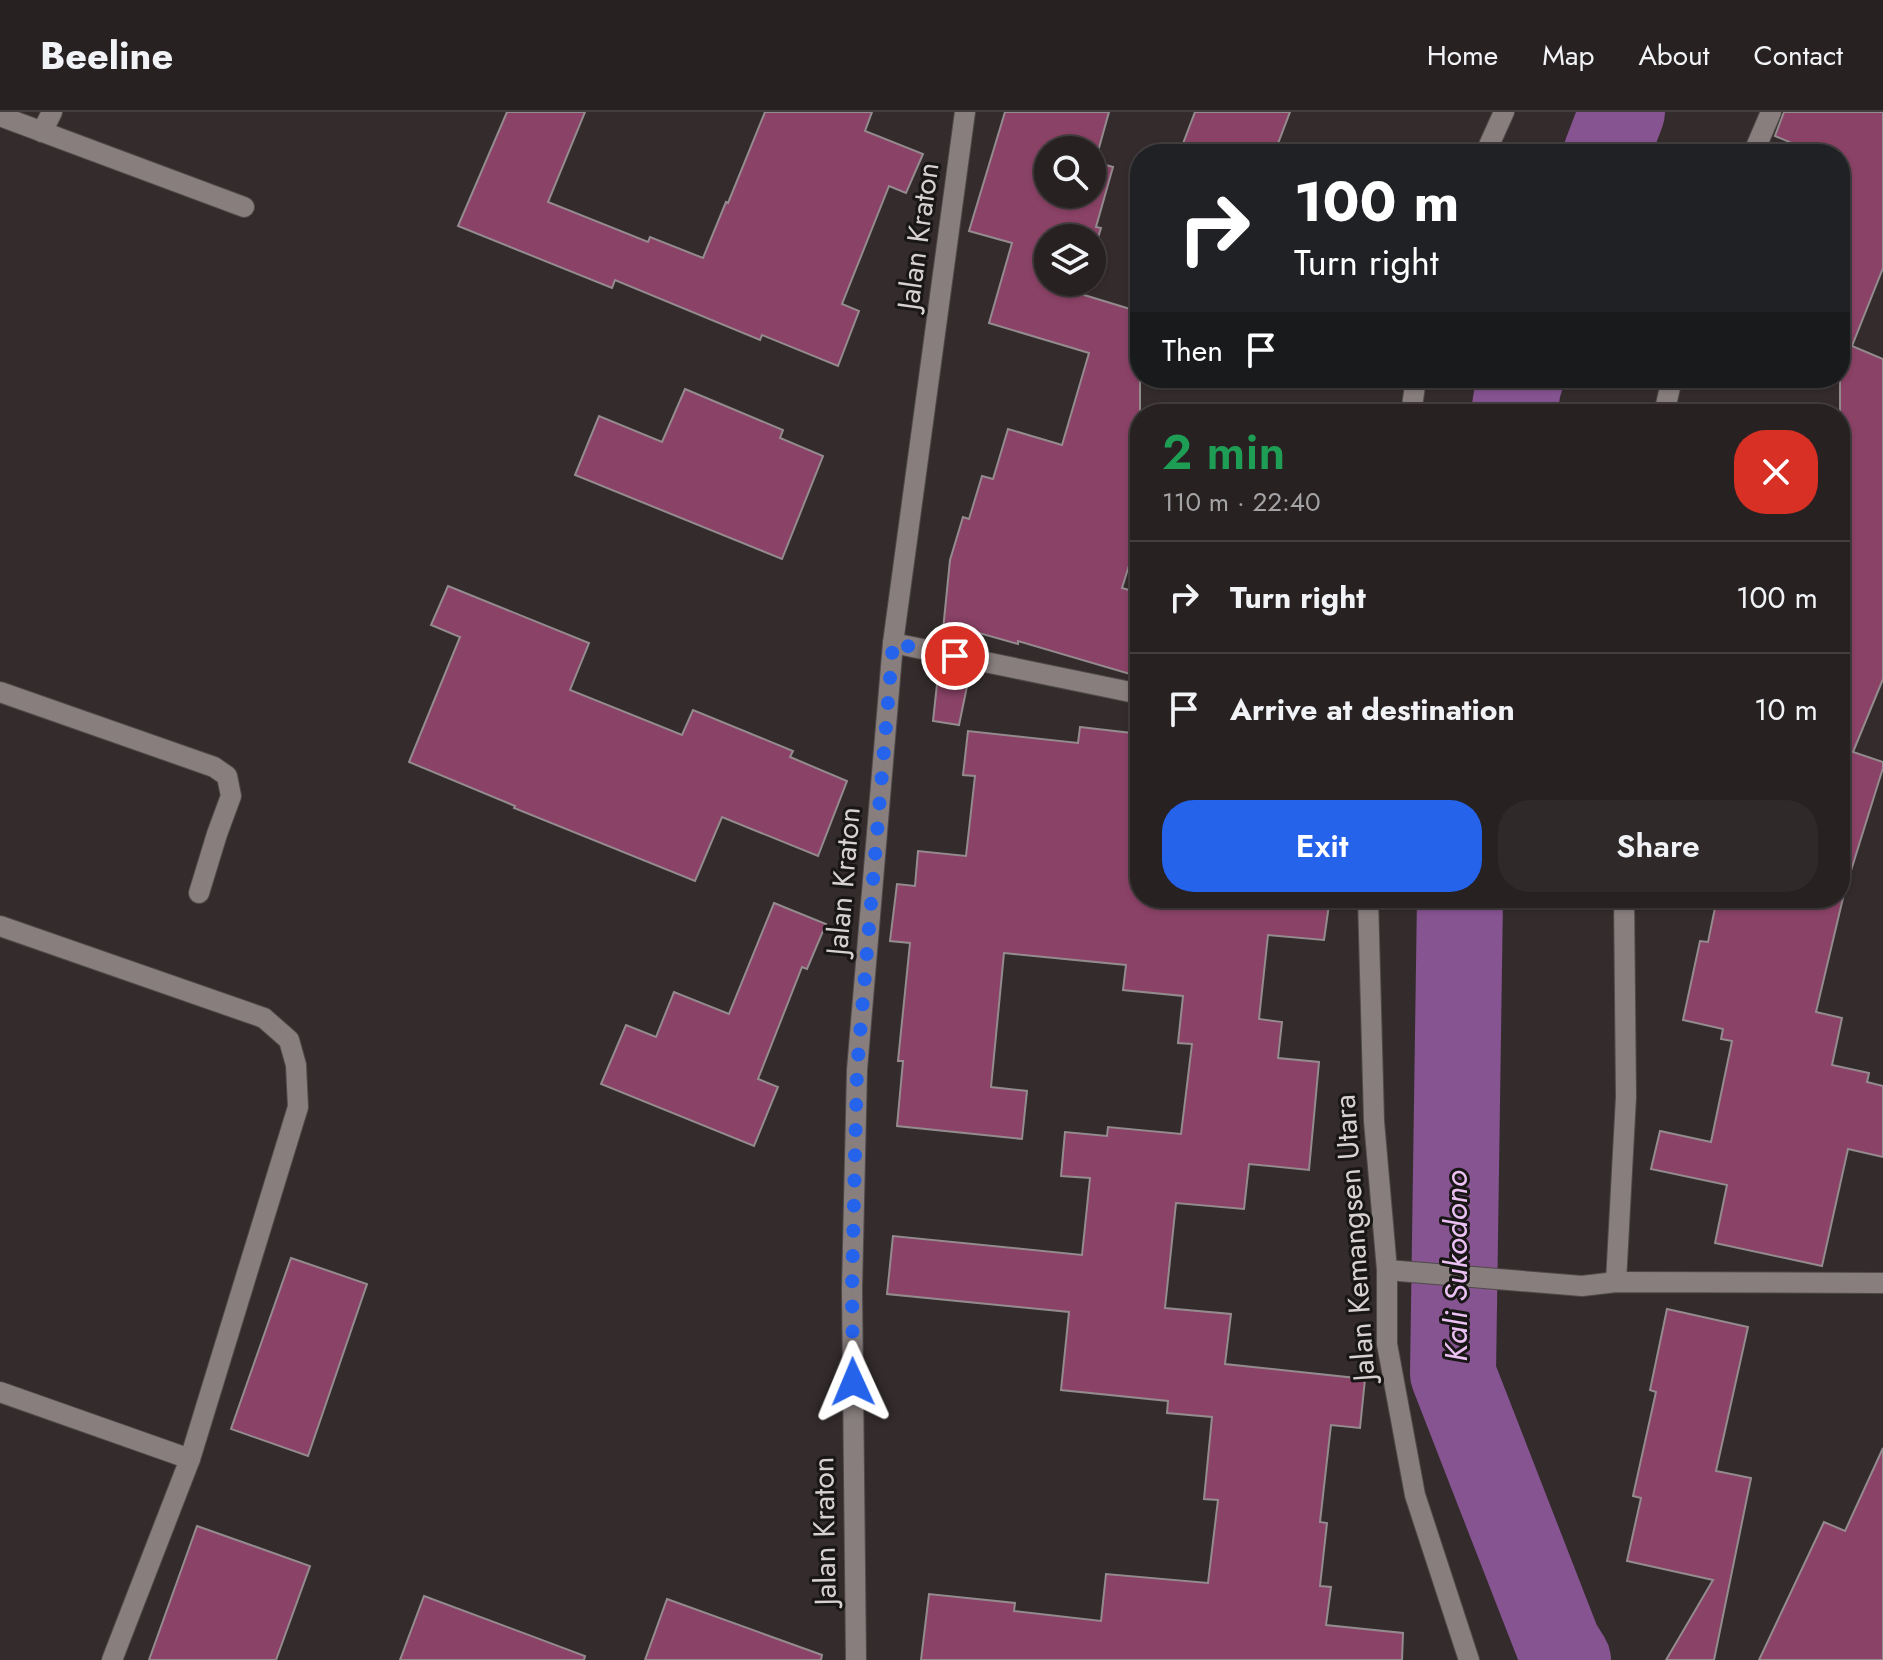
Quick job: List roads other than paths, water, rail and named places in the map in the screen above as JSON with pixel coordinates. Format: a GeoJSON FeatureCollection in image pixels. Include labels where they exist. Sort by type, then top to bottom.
{"type":"FeatureCollection","features":[{"type":"Feature","properties":{"kind":"street"},"geometry":{"type":"LineString","coordinates":[[42,132],[52,112]]}},
{"type":"Feature","properties":{"kind":"street","name":"Jalan Kraton"},"geometry":{"type":"LineString","coordinates":[[856,1660],[852,1289],[857,1070],[893,643],[965,112]]}},
{"type":"Feature","properties":{"kind":"street"},"geometry":{"type":"LineString","coordinates":[[1490,144],[1504,112]]}},
{"type":"Feature","properties":{"kind":"street"},"geometry":{"type":"LineString","coordinates":[[1757,144],[1771,112]]}},
{"type":"Feature","properties":{"kind":"street"},"geometry":{"type":"LineString","coordinates":[[0,116],[244,207]]}},
{"type":"Feature","properties":{"kind":"street"},"geometry":{"type":"LineString","coordinates":[[893,643],[1130,692]]}},
{"type":"Feature","properties":{"kind":"street"},"geometry":{"type":"LineString","coordinates":[[0,692],[214,767],[227,776],[231,796],[199,893]]}},
{"type":"Feature","properties":{"kind":"street","name":"Jalan Kemangsen Utara"},"geometry":{"type":"LineString","coordinates":[[1368,908],[1374,1121],[1387,1270],[1387,1344],[1415,1495],[1469,1660]]}},
{"type":"Feature","properties":{"kind":"street"},"geometry":{"type":"LineString","coordinates":[[1616,1282],[1626,1097],[1624,908]]}},
{"type":"Feature","properties":{"kind":"street"},"geometry":{"type":"LineString","coordinates":[[0,926],[264,1018],[289,1040],[296,1065],[298,1107],[190,1459],[112,1660]]}},
{"type":"Feature","properties":{"kind":"street"},"geometry":{"type":"LineString","coordinates":[[1387,1270],[1582,1286],[1616,1282],[1883,1283]]}},
{"type":"Feature","properties":{"kind":"street"},"geometry":{"type":"LineString","coordinates":[[0,1392],[190,1459]]}},
{"type":"Feature","properties":{"kind":"waterway","name":"Kali Sukodono"},"geometry":{"type":"LineString","coordinates":[[1610,144],[1622,112]]}},
{"type":"Feature","properties":{"kind":"waterway","name":"Kali Sukodono"},"geometry":{"type":"LineString","coordinates":[[1515,404],[1518,388]]}},
{"type":"Feature","properties":{"kind":"waterway","name":"Kali Sukodono"},"geometry":{"type":"LineString","coordinates":[[1460,908],[1453,1374],[1558,1644],[1568,1660]]}}]}
